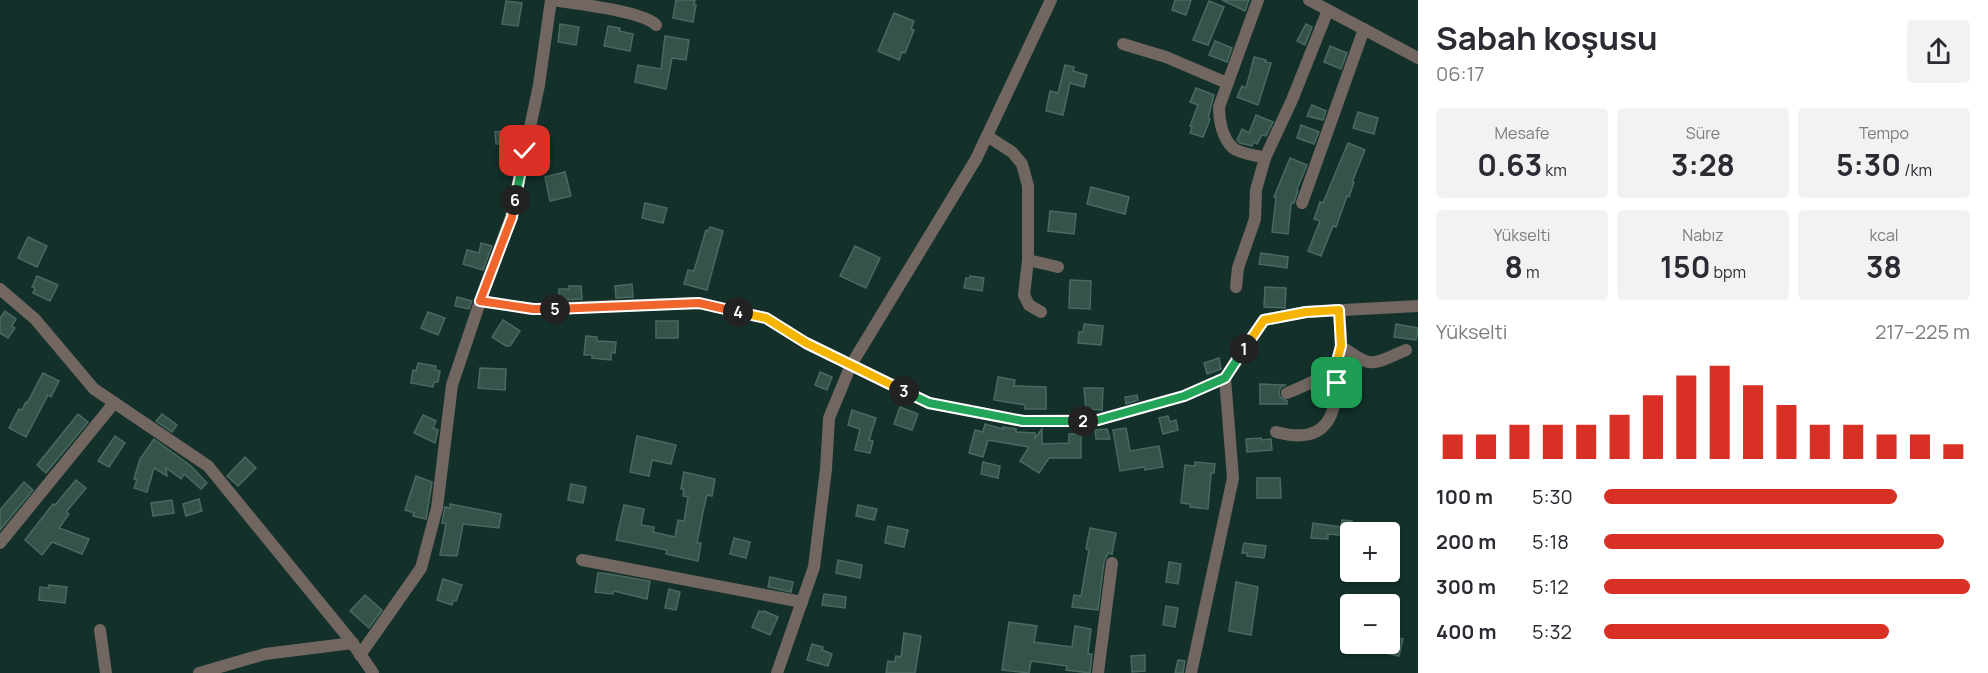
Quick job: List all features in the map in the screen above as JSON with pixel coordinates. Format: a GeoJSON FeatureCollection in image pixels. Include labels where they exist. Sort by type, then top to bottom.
{"type":"FeatureCollection","features":[{"type":"Feature","properties":{"kind":"street"},"geometry":{"type":"LineString","coordinates":[[360,655],[421,568],[437,508],[452,385],[480,301],[512,217],[539,85],[552,0],[638,15],[656,25]]}},
{"type":"Feature","properties":{"kind":"street"},"geometry":{"type":"LineString","coordinates":[[777,673],[814,567],[826,469],[829,418],[851,365],[976,159],[1051,0]]}},
{"type":"Feature","properties":{"kind":"street"},"geometry":{"type":"LineString","coordinates":[[1258,0],[1219,107],[1219,120],[1233,149],[1266,158]]}},
{"type":"Feature","properties":{"kind":"street"},"geometry":{"type":"LineString","coordinates":[[1309,0],[1418,58]]}},
{"type":"Feature","properties":{"kind":"street"},"geometry":{"type":"LineString","coordinates":[[1236,287],[1238,268],[1255,219],[1256,190],[1266,158],[1328,10]]}},
{"type":"Feature","properties":{"kind":"street"},"geometry":{"type":"LineString","coordinates":[[1302,204],[1364,29]]}},
{"type":"Feature","properties":{"kind":"street"},"geometry":{"type":"LineString","coordinates":[[1123,44],[1166,57],[1227,83]]}},
{"type":"Feature","properties":{"kind":"street"},"geometry":{"type":"LineString","coordinates":[[987,136],[1012,152],[1022,165],[1028,186],[1028,260],[1024,295],[1029,305],[1041,312]]}},
{"type":"Feature","properties":{"kind":"street"},"geometry":{"type":"LineString","coordinates":[[1028,260],[1058,267]]}},
{"type":"Feature","properties":{"kind":"street"},"geometry":{"type":"LineString","coordinates":[[0,289],[35,319],[94,389],[208,466],[353,644],[373,673]]}},
{"type":"Feature","properties":{"kind":"street"},"geometry":{"type":"LineString","coordinates":[[480,301],[533,309],[699,303],[766,318],[806,343],[929,403],[1023,421],[1098,420],[1184,396],[1225,378],[1264,320],[1306,312],[1418,306]]}},
{"type":"Feature","properties":{"kind":"street"},"geometry":{"type":"LineString","coordinates":[[1276,432],[1289,436],[1311,435],[1326,424],[1336,406],[1336,365],[1341,346],[1339,310]]}},
{"type":"Feature","properties":{"kind":"street"},"geometry":{"type":"LineString","coordinates":[[1341,346],[1362,361],[1375,363],[1406,350]]}},
{"type":"Feature","properties":{"kind":"street"},"geometry":{"type":"LineString","coordinates":[[1287,393],[1307,386],[1336,365]]}},
{"type":"Feature","properties":{"kind":"street"},"geometry":{"type":"LineString","coordinates":[[1191,673],[1233,478],[1225,378]]}},
{"type":"Feature","properties":{"kind":"street"},"geometry":{"type":"LineString","coordinates":[[0,543],[114,403]]}},
{"type":"Feature","properties":{"kind":"street"},"geometry":{"type":"LineString","coordinates":[[582,560],[802,602]]}},
{"type":"Feature","properties":{"kind":"street"},"geometry":{"type":"LineString","coordinates":[[1098,673],[1113,562]]}},
{"type":"Feature","properties":{"kind":"street"},"geometry":{"type":"LineString","coordinates":[[100,630],[106,673]]}},
{"type":"Feature","properties":{"kind":"street"},"geometry":{"type":"LineString","coordinates":[[199,673],[265,654],[353,644]]}},
{"type":"Feature","properties":{"kind":"building"},"geometry":{"type":"Polygon","coordinates":[[[676,0],[695,0],[693,22],[673,18],[676,0]]]}},
{"type":"Feature","properties":{"kind":"building"},"geometry":{"type":"Polygon","coordinates":[[[1175,0],[1191,0],[1186,15],[1172,10],[1175,0]]]}},
{"type":"Feature","properties":{"kind":"building"},"geometry":{"type":"Polygon","coordinates":[[[1222,0],[1249,0],[1245,11],[1222,0]]]}},
{"type":"Feature","properties":{"kind":"building"},"geometry":{"type":"Polygon","coordinates":[[[506,1],[522,3],[518,26],[502,24],[506,1]]]}},
{"type":"Feature","properties":{"kind":"building"},"geometry":{"type":"Polygon","coordinates":[[[1209,1],[1224,7],[1208,45],[1193,40],[1209,1]]]}},
{"type":"Feature","properties":{"kind":"building"},"geometry":{"type":"Polygon","coordinates":[[[894,13],[914,21],[911,29],[914,30],[905,53],[902,52],[899,60],[878,51],[894,13]]]}},
{"type":"Feature","properties":{"kind":"building"},"geometry":{"type":"Polygon","coordinates":[[[560,24],[579,27],[576,45],[558,42],[560,24]]]}},
{"type":"Feature","properties":{"kind":"building"},"geometry":{"type":"Polygon","coordinates":[[[1306,24],[1312,27],[1305,45],[1297,41],[1306,24]]]}},
{"type":"Feature","properties":{"kind":"building"},"geometry":{"type":"Polygon","coordinates":[[[608,26],[633,34],[630,51],[604,46],[608,26]]]}},
{"type":"Feature","properties":{"kind":"building"},"geometry":{"type":"Polygon","coordinates":[[[665,36],[689,40],[686,60],[672,58],[666,89],[635,82],[638,65],[661,69],[665,36]]]}},
{"type":"Feature","properties":{"kind":"building"},"geometry":{"type":"Polygon","coordinates":[[[1215,41],[1232,48],[1227,62],[1209,55],[1215,41]]]}},
{"type":"Feature","properties":{"kind":"building"},"geometry":{"type":"Polygon","coordinates":[[[1330,46],[1347,53],[1341,69],[1324,62],[1330,46]]]}},
{"type":"Feature","properties":{"kind":"building"},"geometry":{"type":"Polygon","coordinates":[[[1254,57],[1271,63],[1258,105],[1237,97],[1242,86],[1246,88],[1254,57]]]}},
{"type":"Feature","properties":{"kind":"building"},"geometry":{"type":"Polygon","coordinates":[[[1065,65],[1074,67],[1073,71],[1087,75],[1084,87],[1070,83],[1063,115],[1046,111],[1050,91],[1058,93],[1065,65]]]}},
{"type":"Feature","properties":{"kind":"building"},"geometry":{"type":"Polygon","coordinates":[[[1196,88],[1214,95],[1208,118],[1210,119],[1203,137],[1190,133],[1192,127],[1190,126],[1198,105],[1190,102],[1196,88]]]}},
{"type":"Feature","properties":{"kind":"building"},"geometry":{"type":"Polygon","coordinates":[[[1312,105],[1326,111],[1323,120],[1307,116],[1312,105]]]}},
{"type":"Feature","properties":{"kind":"building"},"geometry":{"type":"Polygon","coordinates":[[[1358,112],[1378,118],[1374,134],[1353,128],[1358,112]]]}},
{"type":"Feature","properties":{"kind":"building"},"geometry":{"type":"Polygon","coordinates":[[[1256,115],[1273,122],[1266,136],[1262,135],[1257,144],[1254,142],[1252,146],[1240,143],[1237,140],[1242,129],[1249,133],[1256,115]]]}},
{"type":"Feature","properties":{"kind":"building"},"geometry":{"type":"Polygon","coordinates":[[[1301,125],[1319,132],[1314,144],[1297,138],[1301,125]]]}},
{"type":"Feature","properties":{"kind":"building"},"geometry":{"type":"Polygon","coordinates":[[[516,130],[517,143],[496,144],[495,132],[516,130]]]}},
{"type":"Feature","properties":{"kind":"building"},"geometry":{"type":"Polygon","coordinates":[[[1348,143],[1365,150],[1352,182],[1354,182],[1349,197],[1347,196],[1336,227],[1333,226],[1321,256],[1308,251],[1320,221],[1314,219],[1348,143]]]}},
{"type":"Feature","properties":{"kind":"building"},"geometry":{"type":"Polygon","coordinates":[[[1290,158],[1307,165],[1294,203],[1291,204],[1288,234],[1272,232],[1276,198],[1274,197],[1290,158]]]}},
{"type":"Feature","properties":{"kind":"building"},"geometry":{"type":"Polygon","coordinates":[[[565,172],[571,196],[550,201],[545,177],[565,172]]]}},
{"type":"Feature","properties":{"kind":"building"},"geometry":{"type":"Polygon","coordinates":[[[1091,187],[1129,197],[1125,214],[1087,204],[1091,187]]]}},
{"type":"Feature","properties":{"kind":"building"},"geometry":{"type":"Polygon","coordinates":[[[645,203],[667,208],[663,223],[642,218],[645,203]]]}},
{"type":"Feature","properties":{"kind":"building"},"geometry":{"type":"Polygon","coordinates":[[[1050,211],[1076,214],[1074,234],[1048,231],[1050,211]]]}},
{"type":"Feature","properties":{"kind":"building"},"geometry":{"type":"Polygon","coordinates":[[[710,227],[723,231],[707,290],[684,284],[688,270],[694,271],[706,230],[708,231],[710,227]]]}},
{"type":"Feature","properties":{"kind":"building"},"geometry":{"type":"Polygon","coordinates":[[[28,237],[47,246],[37,267],[18,258],[28,237]]]}},
{"type":"Feature","properties":{"kind":"building"},"geometry":{"type":"Polygon","coordinates":[[[481,243],[492,246],[483,270],[463,264],[467,250],[479,253],[481,243]]]}},
{"type":"Feature","properties":{"kind":"building"},"geometry":{"type":"Polygon","coordinates":[[[855,246],[880,258],[866,288],[840,276],[855,246]]]}},
{"type":"Feature","properties":{"kind":"building"},"geometry":{"type":"Polygon","coordinates":[[[1261,253],[1288,257],[1287,268],[1259,264],[1261,253]]]}},
{"type":"Feature","properties":{"kind":"building"},"geometry":{"type":"Polygon","coordinates":[[[37,276],[58,285],[50,301],[33,293],[35,288],[32,287],[37,276]]]}},
{"type":"Feature","properties":{"kind":"building"},"geometry":{"type":"Polygon","coordinates":[[[970,276],[984,278],[982,291],[964,288],[966,278],[970,276]]]}},
{"type":"Feature","properties":{"kind":"building"},"geometry":{"type":"Polygon","coordinates":[[[1070,280],[1091,281],[1090,309],[1069,308],[1070,280]]]}},
{"type":"Feature","properties":{"kind":"building"},"geometry":{"type":"Polygon","coordinates":[[[632,284],[633,297],[616,298],[615,286],[632,284]]]}},
{"type":"Feature","properties":{"kind":"building"},"geometry":{"type":"Polygon","coordinates":[[[569,286],[581,286],[582,299],[559,300],[559,289],[569,289],[569,286]]]}},
{"type":"Feature","properties":{"kind":"building"},"geometry":{"type":"Polygon","coordinates":[[[1265,287],[1286,288],[1285,308],[1264,307],[1265,287]]]}},
{"type":"Feature","properties":{"kind":"building"},"geometry":{"type":"Polygon","coordinates":[[[457,297],[472,301],[469,309],[455,306],[457,297]]]}},
{"type":"Feature","properties":{"kind":"building"},"geometry":{"type":"Polygon","coordinates":[[[5,311],[16,319],[12,326],[15,328],[8,338],[0,333],[0,318],[5,311]]]}},
{"type":"Feature","properties":{"kind":"building"},"geometry":{"type":"Polygon","coordinates":[[[428,312],[445,318],[438,335],[421,328],[428,312]]]}},
{"type":"Feature","properties":{"kind":"building"},"geometry":{"type":"Polygon","coordinates":[[[503,320],[520,331],[510,346],[492,337],[503,320]]]}},
{"type":"Feature","properties":{"kind":"building"},"geometry":{"type":"Polygon","coordinates":[[[656,321],[678,321],[678,338],[656,338],[656,321]]]}},
{"type":"Feature","properties":{"kind":"building"},"geometry":{"type":"Polygon","coordinates":[[[1084,324],[1103,326],[1101,345],[1078,343],[1079,332],[1083,332],[1084,324]]]}},
{"type":"Feature","properties":{"kind":"building"},"geometry":{"type":"Polygon","coordinates":[[[1396,324],[1418,328],[1416,340],[1394,337],[1396,324]]]}},
{"type":"Feature","properties":{"kind":"building"},"geometry":{"type":"Polygon","coordinates":[[[586,336],[597,337],[597,341],[616,342],[615,353],[611,352],[611,360],[584,355],[586,336]]]}},
{"type":"Feature","properties":{"kind":"building"},"geometry":{"type":"Polygon","coordinates":[[[1219,358],[1221,369],[1207,374],[1204,363],[1219,358]]]}},
{"type":"Feature","properties":{"kind":"building"},"geometry":{"type":"Polygon","coordinates":[[[418,363],[436,366],[435,370],[440,371],[438,382],[434,382],[433,387],[411,383],[413,370],[416,371],[418,363]]]}},
{"type":"Feature","properties":{"kind":"building"},"geometry":{"type":"Polygon","coordinates":[[[480,368],[506,369],[505,390],[478,388],[480,368]]]}},
{"type":"Feature","properties":{"kind":"building"},"geometry":{"type":"Polygon","coordinates":[[[820,372],[832,377],[827,390],[815,385],[820,372]]]}},
{"type":"Feature","properties":{"kind":"building"},"geometry":{"type":"Polygon","coordinates":[[[43,373],[59,381],[51,397],[48,395],[26,437],[9,428],[19,409],[22,410],[27,403],[43,373]]]}},
{"type":"Feature","properties":{"kind":"building"},"geometry":{"type":"Polygon","coordinates":[[[998,377],[1015,380],[1014,386],[1046,387],[1046,409],[1025,409],[1025,405],[994,400],[998,377]]]}},
{"type":"Feature","properties":{"kind":"building"},"geometry":{"type":"Polygon","coordinates":[[[1260,384],[1286,385],[1281,387],[1279,392],[1280,397],[1287,401],[1287,404],[1260,404],[1260,384]]]}},
{"type":"Feature","properties":{"kind":"building"},"geometry":{"type":"Polygon","coordinates":[[[1084,388],[1103,388],[1102,410],[1086,409],[1084,388]]]}},
{"type":"Feature","properties":{"kind":"building"},"geometry":{"type":"Polygon","coordinates":[[[1137,395],[1138,400],[1126,404],[1125,397],[1137,395]]]}},
{"type":"Feature","properties":{"kind":"building"},"geometry":{"type":"Polygon","coordinates":[[[900,407],[918,414],[912,430],[894,424],[900,407]]]}},
{"type":"Feature","properties":{"kind":"building"},"geometry":{"type":"Polygon","coordinates":[[[852,410],[876,418],[869,440],[873,441],[870,453],[855,450],[860,429],[848,425],[852,410]]]}},
{"type":"Feature","properties":{"kind":"building"},"geometry":{"type":"Polygon","coordinates":[[[78,414],[88,422],[46,473],[37,465],[78,414]]]}},
{"type":"Feature","properties":{"kind":"building"},"geometry":{"type":"Polygon","coordinates":[[[162,414],[177,425],[172,432],[156,421],[162,414]]]}},
{"type":"Feature","properties":{"kind":"building"},"geometry":{"type":"Polygon","coordinates":[[[423,415],[436,421],[433,428],[438,430],[435,443],[414,433],[423,415]]]}},
{"type":"Feature","properties":{"kind":"building"},"geometry":{"type":"Polygon","coordinates":[[[1168,416],[1170,422],[1176,420],[1178,430],[1163,434],[1159,418],[1168,416]]]}},
{"type":"Feature","properties":{"kind":"building"},"geometry":{"type":"Polygon","coordinates":[[[985,424],[1003,429],[1003,427],[1016,429],[1016,432],[1035,433],[1035,438],[1042,429],[1042,444],[1069,443],[1069,434],[1081,434],[1081,458],[1049,458],[1039,473],[1020,461],[1029,447],[988,440],[983,457],[969,453],[975,430],[983,432],[985,424]]]}},
{"type":"Feature","properties":{"kind":"building"},"geometry":{"type":"Polygon","coordinates":[[[1126,428],[1130,451],[1159,446],[1163,467],[1120,471],[1113,430],[1126,428]]]}},
{"type":"Feature","properties":{"kind":"building"},"geometry":{"type":"Polygon","coordinates":[[[1107,429],[1110,439],[1096,439],[1095,430],[1107,429]]]}},
{"type":"Feature","properties":{"kind":"building"},"geometry":{"type":"Polygon","coordinates":[[[115,436],[125,443],[109,467],[98,461],[115,436]]]}},
{"type":"Feature","properties":{"kind":"building"},"geometry":{"type":"Polygon","coordinates":[[[637,436],[676,445],[671,464],[652,460],[649,476],[630,472],[637,436]]]}},
{"type":"Feature","properties":{"kind":"building"},"geometry":{"type":"Polygon","coordinates":[[[1261,438],[1261,440],[1271,439],[1272,450],[1247,452],[1246,439],[1261,438]]]}},
{"type":"Feature","properties":{"kind":"building"},"geometry":{"type":"Polygon","coordinates":[[[154,439],[191,466],[207,483],[201,489],[184,474],[181,479],[166,468],[167,476],[154,468],[147,492],[134,488],[137,480],[134,479],[140,459],[154,439]]]}},
{"type":"Feature","properties":{"kind":"building"},"geometry":{"type":"Polygon","coordinates":[[[245,457],[256,468],[238,486],[227,476],[245,457]]]}},
{"type":"Feature","properties":{"kind":"building"},"geometry":{"type":"Polygon","coordinates":[[[983,462],[1000,466],[998,478],[981,474],[983,462]]]}},
{"type":"Feature","properties":{"kind":"building"},"geometry":{"type":"Polygon","coordinates":[[[1195,462],[1215,464],[1214,473],[1211,473],[1208,509],[1190,507],[1190,504],[1181,503],[1185,465],[1195,466],[1195,462]]]}},
{"type":"Feature","properties":{"kind":"building"},"geometry":{"type":"Polygon","coordinates":[[[684,472],[715,479],[712,496],[707,495],[703,512],[697,543],[701,543],[698,561],[666,554],[667,550],[616,540],[624,505],[644,509],[641,525],[654,527],[653,532],[675,537],[678,520],[684,521],[688,497],[683,496],[684,489],[681,489],[684,472]]]}},
{"type":"Feature","properties":{"kind":"building"},"geometry":{"type":"Polygon","coordinates":[[[416,476],[432,482],[426,519],[413,516],[414,513],[405,510],[416,476]]]}},
{"type":"Feature","properties":{"kind":"building"},"geometry":{"type":"Polygon","coordinates":[[[1257,478],[1280,478],[1281,498],[1257,498],[1257,478]]]}},
{"type":"Feature","properties":{"kind":"building"},"geometry":{"type":"Polygon","coordinates":[[[76,480],[86,488],[66,512],[69,514],[59,528],[89,539],[82,554],[52,542],[42,555],[25,540],[53,504],[55,505],[76,480]]]}},
{"type":"Feature","properties":{"kind":"building"},"geometry":{"type":"Polygon","coordinates":[[[24,482],[33,490],[0,530],[0,510],[24,482]]]}},
{"type":"Feature","properties":{"kind":"building"},"geometry":{"type":"Polygon","coordinates":[[[571,484],[586,487],[583,503],[568,500],[571,484]]]}},
{"type":"Feature","properties":{"kind":"building"},"geometry":{"type":"Polygon","coordinates":[[[199,499],[202,511],[186,516],[183,504],[199,499]]]}},
{"type":"Feature","properties":{"kind":"building"},"geometry":{"type":"Polygon","coordinates":[[[172,500],[174,513],[153,516],[151,503],[172,500]]]}},
{"type":"Feature","properties":{"kind":"building"},"geometry":{"type":"Polygon","coordinates":[[[450,504],[501,514],[499,528],[463,524],[457,556],[440,555],[446,524],[442,523],[445,507],[450,508],[450,504]]]}},
{"type":"Feature","properties":{"kind":"building"},"geometry":{"type":"Polygon","coordinates":[[[858,505],[877,509],[874,520],[856,516],[858,505]]]}},
{"type":"Feature","properties":{"kind":"building"},"geometry":{"type":"Polygon","coordinates":[[[1313,523],[1340,527],[1340,535],[1328,534],[1328,539],[1311,538],[1313,523]]]}},
{"type":"Feature","properties":{"kind":"building"},"geometry":{"type":"Polygon","coordinates":[[[888,526],[908,530],[904,547],[885,543],[888,526]]]}},
{"type":"Feature","properties":{"kind":"building"},"geometry":{"type":"Polygon","coordinates":[[[1090,528],[1116,533],[1112,554],[1108,553],[1104,562],[1098,610],[1072,607],[1074,595],[1081,596],[1089,550],[1086,549],[1090,528]]]}},
{"type":"Feature","properties":{"kind":"building"},"geometry":{"type":"Polygon","coordinates":[[[734,538],[750,542],[746,558],[730,554],[734,538]]]}},
{"type":"Feature","properties":{"kind":"building"},"geometry":{"type":"Polygon","coordinates":[[[1244,543],[1266,546],[1264,558],[1247,556],[1247,553],[1242,553],[1244,543]]]}},
{"type":"Feature","properties":{"kind":"building"},"geometry":{"type":"Polygon","coordinates":[[[838,560],[862,565],[860,578],[836,573],[838,560]]]}},
{"type":"Feature","properties":{"kind":"building"},"geometry":{"type":"Polygon","coordinates":[[[1169,562],[1181,564],[1178,584],[1166,582],[1169,562]]]}},
{"type":"Feature","properties":{"kind":"building"},"geometry":{"type":"Polygon","coordinates":[[[598,573],[650,581],[647,599],[614,591],[613,594],[595,592],[598,573]]]}},
{"type":"Feature","properties":{"kind":"building"},"geometry":{"type":"Polygon","coordinates":[[[770,577],[793,582],[791,592],[768,587],[770,577]]]}},
{"type":"Feature","properties":{"kind":"building"},"geometry":{"type":"Polygon","coordinates":[[[443,579],[462,585],[452,605],[437,600],[443,579]]]}},
{"type":"Feature","properties":{"kind":"building"},"geometry":{"type":"Polygon","coordinates":[[[1236,582],[1258,587],[1251,635],[1229,631],[1236,582]]]}},
{"type":"Feature","properties":{"kind":"building"},"geometry":{"type":"Polygon","coordinates":[[[49,585],[67,587],[65,603],[39,600],[40,587],[49,588],[49,585]]]}},
{"type":"Feature","properties":{"kind":"building"},"geometry":{"type":"Polygon","coordinates":[[[669,589],[680,592],[676,610],[665,608],[669,589]]]}},
{"type":"Feature","properties":{"kind":"building"},"geometry":{"type":"Polygon","coordinates":[[[824,594],[846,597],[845,608],[822,605],[824,594]]]}},
{"type":"Feature","properties":{"kind":"building"},"geometry":{"type":"Polygon","coordinates":[[[365,595],[382,610],[369,628],[350,611],[365,595]]]}},
{"type":"Feature","properties":{"kind":"building"},"geometry":{"type":"Polygon","coordinates":[[[1166,606],[1178,608],[1175,627],[1163,625],[1166,606]]]}},
{"type":"Feature","properties":{"kind":"building"},"geometry":{"type":"Polygon","coordinates":[[[759,611],[778,617],[770,635],[752,627],[759,611]]]}},
{"type":"Feature","properties":{"kind":"building"},"geometry":{"type":"Polygon","coordinates":[[[1009,622],[1037,626],[1034,642],[1072,647],[1075,626],[1091,629],[1088,654],[1092,654],[1090,673],[1066,670],[1067,666],[1031,661],[1029,673],[1002,670],[1009,622]]]}},
{"type":"Feature","properties":{"kind":"building"},"geometry":{"type":"Polygon","coordinates":[[[904,633],[921,636],[915,673],[886,673],[888,661],[895,662],[896,656],[901,657],[904,633]]]}},
{"type":"Feature","properties":{"kind":"building"},"geometry":{"type":"Polygon","coordinates":[[[812,644],[823,647],[822,650],[832,654],[828,666],[807,660],[812,644]]]}},
{"type":"Feature","properties":{"kind":"building"},"geometry":{"type":"Polygon","coordinates":[[[1145,655],[1145,671],[1132,672],[1131,656],[1145,655]]]}},
{"type":"Feature","properties":{"kind":"building"},"geometry":{"type":"Polygon","coordinates":[[[1178,660],[1185,661],[1183,673],[1175,673],[1178,660]]]}},
{"type":"Feature","properties":{"kind":"route"},"geometry":{"type":"LineString","coordinates":[[525,151],[512,217],[480,301],[533,309],[699,303],[766,318],[806,343],[929,403],[1023,421],[1098,420],[1184,396],[1225,378],[1264,320],[1306,312],[1339,310],[1341,346],[1336,365],[1337,383]]}}]}
